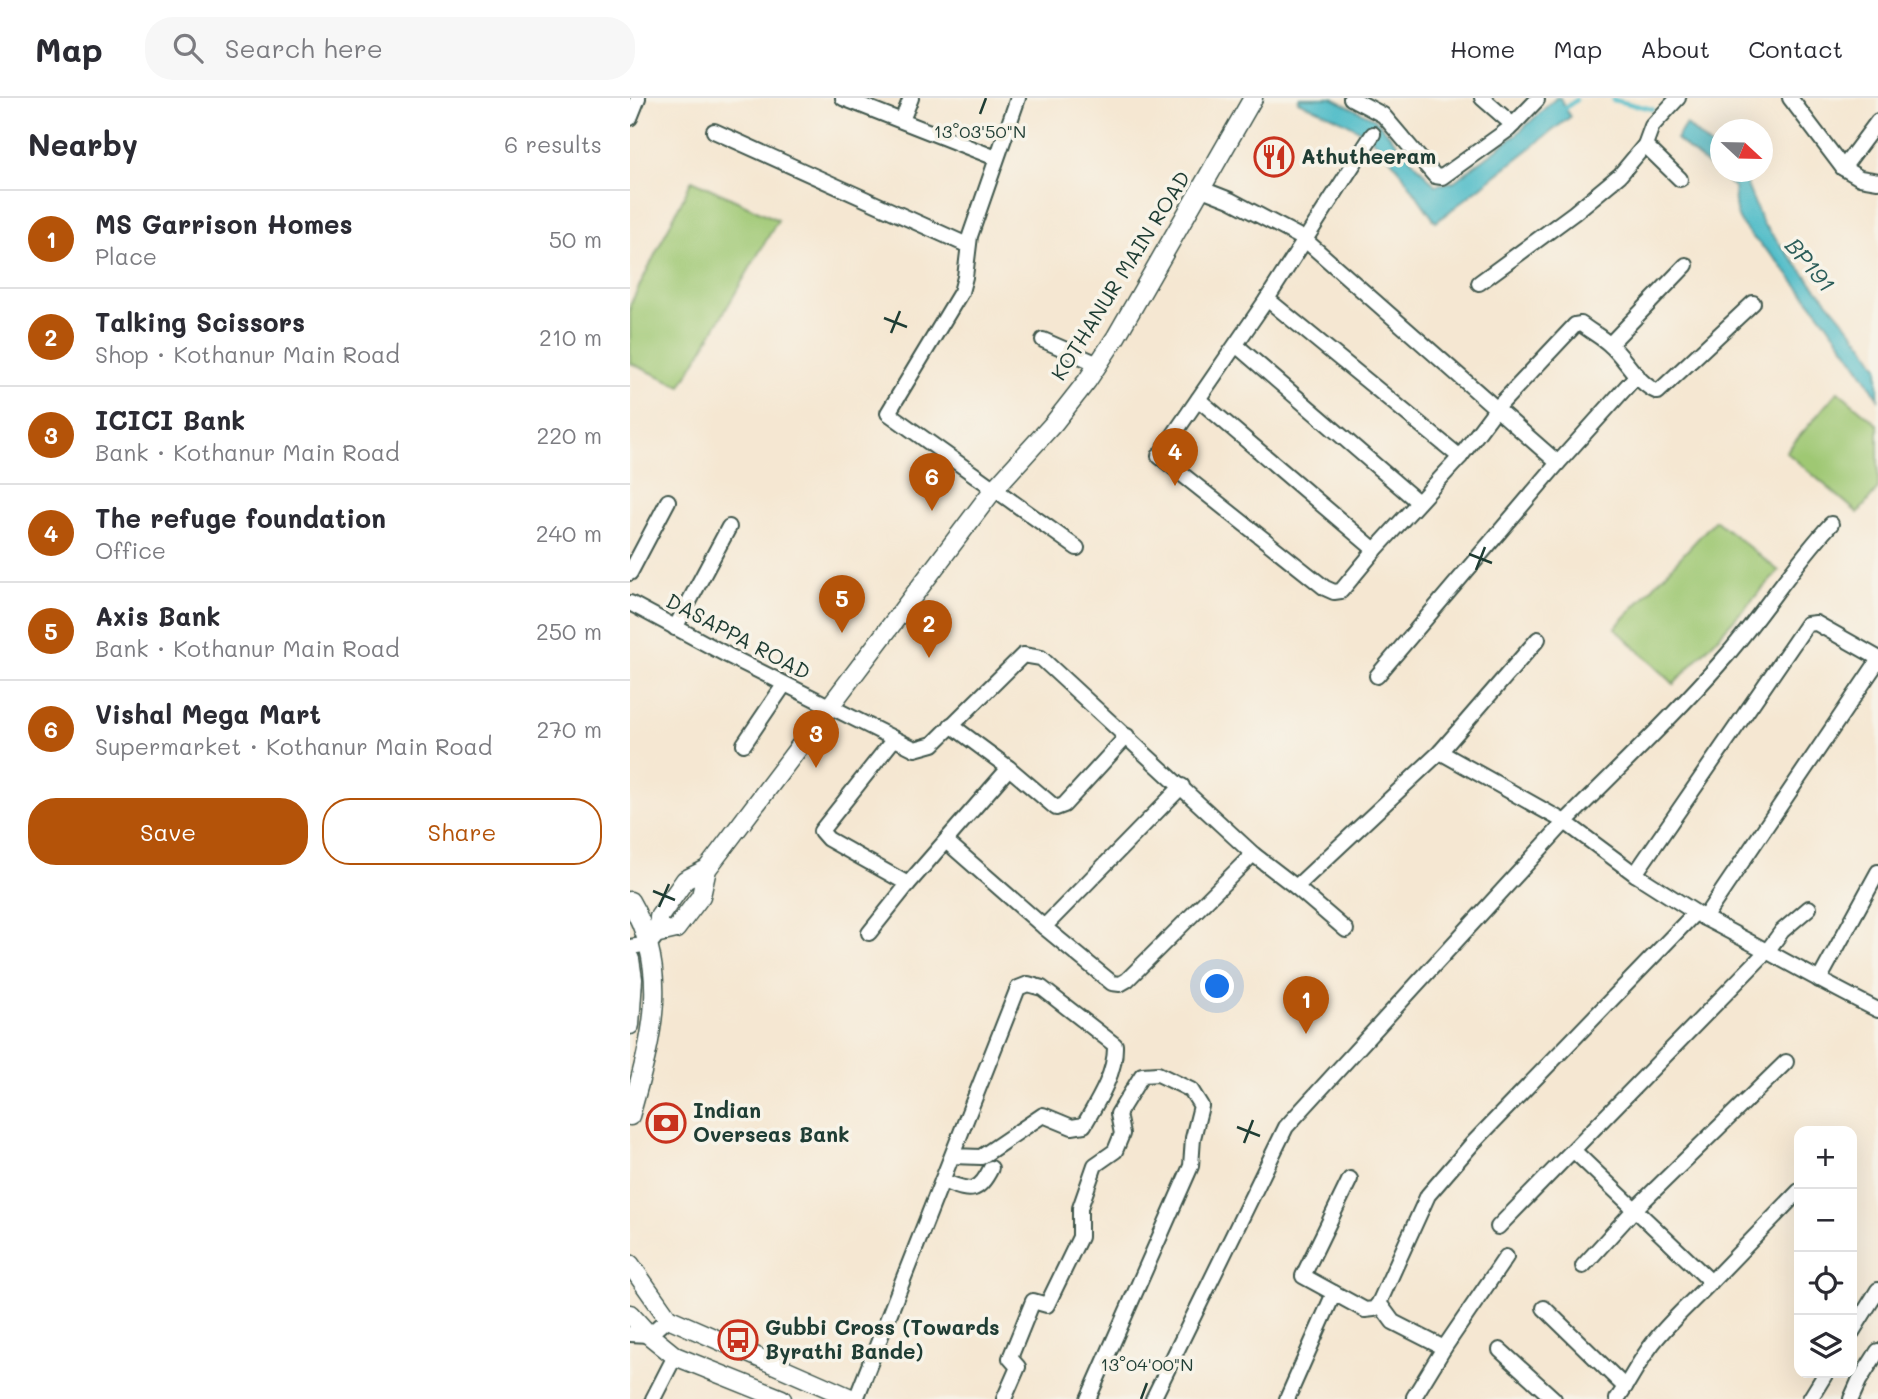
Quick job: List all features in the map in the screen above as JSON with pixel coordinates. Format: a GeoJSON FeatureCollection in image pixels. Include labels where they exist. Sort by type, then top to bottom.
{"type":"FeatureCollection","features":[{"type":"Feature","properties":{"kind":"main road","name":"KOTHANUR MAIN ROAD"},"geometry":{"type":"LineString","coordinates":[[654,939],[677,929],[701,896],[707,869],[994,489],[1054,423],[1098,364],[1253,98]]}},
{"type":"Feature","properties":{"kind":"main road"},"geometry":{"type":"LineString","coordinates":[[630,901],[654,939],[655,1011],[648,1052],[630,1116]]}},
{"type":"Feature","properties":{"kind":"main road"},"geometry":{"type":"LineString","coordinates":[[630,960],[633,979],[630,1025]]}},
{"type":"Feature","properties":{"kind":"main road"},"geometry":{"type":"LineString","coordinates":[[630,1264],[668,1318],[855,1399]]}},
{"type":"Feature","properties":{"kind":"main road"},"geometry":{"type":"LineString","coordinates":[[630,1314],[649,1335],[675,1356],[782,1399]]}},
{"type":"Feature","properties":{"kind":"street"},"geometry":{"type":"LineString","coordinates":[[630,118],[638,98]]}},
{"type":"Feature","properties":{"kind":"street"},"geometry":{"type":"LineString","coordinates":[[843,98],[996,158]]}},
{"type":"Feature","properties":{"kind":"street"},"geometry":{"type":"LineString","coordinates":[[902,120],[911,98]]}},
{"type":"Feature","properties":{"kind":"street"},"geometry":{"type":"LineString","coordinates":[[1018,98],[967,245],[961,292],[888,413],[1077,548]]}},
{"type":"Feature","properties":{"kind":"street"},"geometry":{"type":"LineString","coordinates":[[1351,98],[1383,115],[1435,176],[1442,177],[1513,125],[1536,100]]}},
{"type":"Feature","properties":{"kind":"street"},"geometry":{"type":"LineString","coordinates":[[1482,98],[1513,125]]}},
{"type":"Feature","properties":{"kind":"street"},"geometry":{"type":"LineString","coordinates":[[1479,283],[1574,213],[1620,175],[1645,145],[1652,126],[1678,98]]}},
{"type":"Feature","properties":{"kind":"street"},"geometry":{"type":"LineString","coordinates":[[1790,98],[1843,168],[1860,178],[1878,181]]}},
{"type":"Feature","properties":{"kind":"street"},"geometry":{"type":"LineString","coordinates":[[1843,168],[1878,121]]}},
{"type":"Feature","properties":{"kind":"street"},"geometry":{"type":"LineString","coordinates":[[714,131],[967,245]]}},
{"type":"Feature","properties":{"kind":"street"},"geometry":{"type":"LineString","coordinates":[[1373,134],[1267,299],[1159,456],[1325,588],[1334,592],[1341,591],[1460,457],[1496,409],[1575,325],[1581,324],[1610,344],[1654,391],[1664,389],[1753,303]]}},
{"type":"Feature","properties":{"kind":"street"},"geometry":{"type":"LineString","coordinates":[[1645,145],[1679,179]]}},
{"type":"Feature","properties":{"kind":"street"},"geometry":{"type":"LineString","coordinates":[[1202,189],[1230,200],[1304,239],[1558,463]]}},
{"type":"Feature","properties":{"kind":"street"},"geometry":{"type":"LineString","coordinates":[[1610,344],[1686,265]]}},
{"type":"Feature","properties":{"kind":"street"},"geometry":{"type":"LineString","coordinates":[[1267,299],[1460,457]]}},
{"type":"Feature","properties":{"kind":"street"},"geometry":{"type":"LineString","coordinates":[[1043,340],[1098,364]]}},
{"type":"Feature","properties":{"kind":"street"},"geometry":{"type":"LineString","coordinates":[[1236,345],[1418,502]]}},
{"type":"Feature","properties":{"kind":"street"},"geometry":{"type":"LineString","coordinates":[[1377,676],[1558,463],[1637,375]]}},
{"type":"Feature","properties":{"kind":"street"},"geometry":{"type":"LineString","coordinates":[[1198,399],[1375,550]]}},
{"type":"Feature","properties":{"kind":"street"},"geometry":{"type":"LineString","coordinates":[[630,573],[668,501]]}},
{"type":"Feature","properties":{"kind":"street"},"geometry":{"type":"LineString","coordinates":[[1153,1399],[1286,1127],[1565,822],[1684,704],[1730,651],[1804,552],[1830,524]]}},
{"type":"Feature","properties":{"kind":"street"},"geometry":{"type":"LineString","coordinates":[[675,628],[729,527]]}},
{"type":"Feature","properties":{"kind":"street","name":"DASAPPA ROAD"},"geometry":{"type":"LineString","coordinates":[[630,603],[784,685],[915,749],[933,744],[1023,655],[1041,658],[1253,854],[1346,930]]}},
{"type":"Feature","properties":{"kind":"street"},"geometry":{"type":"LineString","coordinates":[[1350,1179],[1303,1276],[1365,1310],[1374,1310],[1428,1195],[1473,1143],[1699,916],[1878,660],[1815,623],[1807,624],[1635,874]]}},
{"type":"Feature","properties":{"kind":"street"},"geometry":{"type":"LineString","coordinates":[[1296,887],[1440,752],[1538,639]]}},
{"type":"Feature","properties":{"kind":"street"},"geometry":{"type":"LineString","coordinates":[[744,744],[784,685]]}},
{"type":"Feature","properties":{"kind":"street"},"geometry":{"type":"LineString","coordinates":[[951,725],[1009,768],[1056,808],[1064,805],[1127,736]]}},
{"type":"Feature","properties":{"kind":"street"},"geometry":{"type":"LineString","coordinates":[[894,739],[821,831],[828,839],[908,884]]}},
{"type":"Feature","properties":{"kind":"street"},"geometry":{"type":"LineString","coordinates":[[1440,752],[1565,822],[1635,874],[1699,916],[1878,1010]]}},
{"type":"Feature","properties":{"kind":"street"},"geometry":{"type":"LineString","coordinates":[[869,933],[1009,768]]}},
{"type":"Feature","properties":{"kind":"street"},"geometry":{"type":"LineString","coordinates":[[1044,927],[1182,786]]}},
{"type":"Feature","properties":{"kind":"street"},"geometry":{"type":"LineString","coordinates":[[946,841],[1112,983],[1120,984],[1253,854]]}},
{"type":"Feature","properties":{"kind":"street"},"geometry":{"type":"LineString","coordinates":[[1819,980],[1878,872]]}},
{"type":"Feature","properties":{"kind":"street"},"geometry":{"type":"LineString","coordinates":[[1498,1227],[1768,950],[1782,931],[1809,908]]}},
{"type":"Feature","properties":{"kind":"street"},"geometry":{"type":"LineString","coordinates":[[630,947],[654,939]]}},
{"type":"Feature","properties":{"kind":"street"},"geometry":{"type":"LineString","coordinates":[[855,1399],[1017,988],[1028,984],[1042,988],[1115,1045],[1116,1055],[1101,1096],[1084,1125],[1072,1127],[1043,1115],[981,1157],[952,1156]]}},
{"type":"Feature","properties":{"kind":"street"},"geometry":{"type":"LineString","coordinates":[[1583,1266],[1634,1210],[1786,1062]]}},
{"type":"Feature","properties":{"kind":"street"},"geometry":{"type":"LineString","coordinates":[[1004,1399],[1018,1367],[1010,1358],[1033,1301],[1047,1305],[1080,1237],[1080,1208],[1095,1165],[1115,1152],[1122,1134],[1118,1114],[1142,1075],[1158,1074],[1191,1090],[1201,1106],[1193,1138],[1191,1166],[1088,1399]]}},
{"type":"Feature","properties":{"kind":"street"},"geometry":{"type":"LineString","coordinates":[[1574,1151],[1711,1282]]}},
{"type":"Feature","properties":{"kind":"street"},"geometry":{"type":"LineString","coordinates":[[942,1181],[972,1190],[979,1187],[991,1168]]}},
{"type":"Feature","properties":{"kind":"street"},"geometry":{"type":"LineString","coordinates":[[1544,1308],[1621,1393],[1628,1378],[1655,1341],[1794,1196]]}},
{"type":"Feature","properties":{"kind":"street"},"geometry":{"type":"LineString","coordinates":[[1414,1397],[1506,1257]]}},
{"type":"Feature","properties":{"kind":"street"},"geometry":{"type":"LineString","coordinates":[[1857,1324],[1878,1290]]}},
{"type":"Feature","properties":{"kind":"street"},"geometry":{"type":"LineString","coordinates":[[1287,1399],[1334,1293]]}},
{"type":"Feature","properties":{"kind":"street"},"geometry":{"type":"LineString","coordinates":[[1379,1303],[1392,1322],[1444,1348]]}},
{"type":"Feature","properties":{"kind":"street"},"geometry":{"type":"LineString","coordinates":[[630,1334],[649,1335],[668,1318]]}},
{"type":"Feature","properties":{"kind":"street"},"geometry":{"type":"LineString","coordinates":[[1500,1350],[1554,1399]]}},
{"type":"Feature","properties":{"kind":"street"},"geometry":{"type":"LineString","coordinates":[[1850,1399],[1858,1381],[1878,1351]]}},
{"type":"Feature","properties":{"kind":"street"},"geometry":{"type":"LineString","coordinates":[[653,1399],[675,1356]]}},
{"type":"Feature","properties":{"kind":"street"},"geometry":{"type":"LineString","coordinates":[[1810,1399],[1823,1378]]}},
{"type":"Feature","properties":{"kind":"green space"},"geometry":{"type":"Polygon","coordinates":[[[692,180],[778,220],[681,386],[630,363],[630,305],[692,180]]]}},
{"type":"Feature","properties":{"kind":"green space"},"geometry":{"type":"Polygon","coordinates":[[[1838,391],[1878,425],[1878,489],[1858,513],[1786,452],[1838,391]]]}},
{"type":"Feature","properties":{"kind":"green space"},"geometry":{"type":"Polygon","coordinates":[[[1715,520],[1779,571],[1674,684],[1615,628],[1715,520]]]}},
{"type":"Feature","properties":{"kind":"water"},"geometry":{"type":"Polygon","coordinates":[[[1299,98],[1332,98],[1375,119],[1435,185],[1453,182],[1517,134],[1556,98],[1560,98],[1570,117],[1436,222],[1393,161],[1376,143],[1349,124],[1298,101],[1299,98]]]}},
{"type":"Feature","properties":{"kind":"water"},"geometry":{"type":"Polygon","coordinates":[[[1686,124],[1710,147],[1710,167],[1676,139],[1686,124]]]}},
{"type":"Feature","properties":{"kind":"water"},"geometry":{"type":"Polygon","coordinates":[[[1728,182],[1746,182],[1763,224],[1864,345],[1878,367],[1878,398],[1818,312],[1779,263],[1744,228],[1736,211],[1734,187],[1728,182]]]}},
{"type":"Feature","properties":{"kind":"waterway","name":"BP191"},"geometry":{"type":"LineString","coordinates":[[1563,110],[1576,100]]}},
{"type":"Feature","properties":{"kind":"waterway","name":"BP191"},"geometry":{"type":"LineString","coordinates":[[1613,100],[1652,109]]}},
{"type":"Feature","properties":{"kind":"place","name":"Athutheeram"},"geometry":{"type":"Point","coordinates":[1274,157]}},
{"type":"Feature","properties":{"kind":"place","name":"The refuge foundation"},"geometry":{"type":"Point","coordinates":[1175,486]}},
{"type":"Feature","properties":{"kind":"place","name":"Vishal Mega Mart"},"geometry":{"type":"Point","coordinates":[932,511]}},
{"type":"Feature","properties":{"kind":"place","name":"Axis Bank"},"geometry":{"type":"Point","coordinates":[842,633]}},
{"type":"Feature","properties":{"kind":"place","name":"Talking Scissors"},"geometry":{"type":"Point","coordinates":[929,658]}},
{"type":"Feature","properties":{"kind":"place","name":"ICICI Bank"},"geometry":{"type":"Point","coordinates":[816,768]}},
{"type":"Feature","properties":{"kind":"place","name":"MS Garrison Homes"},"geometry":{"type":"Point","coordinates":[1306,1034]}},
{"type":"Feature","properties":{"kind":"place","name":"Indian Overseas Bank"},"geometry":{"type":"Point","coordinates":[666,1123]}},
{"type":"Feature","properties":{"kind":"place","name":"Gubbi Cross (Towards Byrathi Bande)"},"geometry":{"type":"Point","coordinates":[738,1340]}}]}
